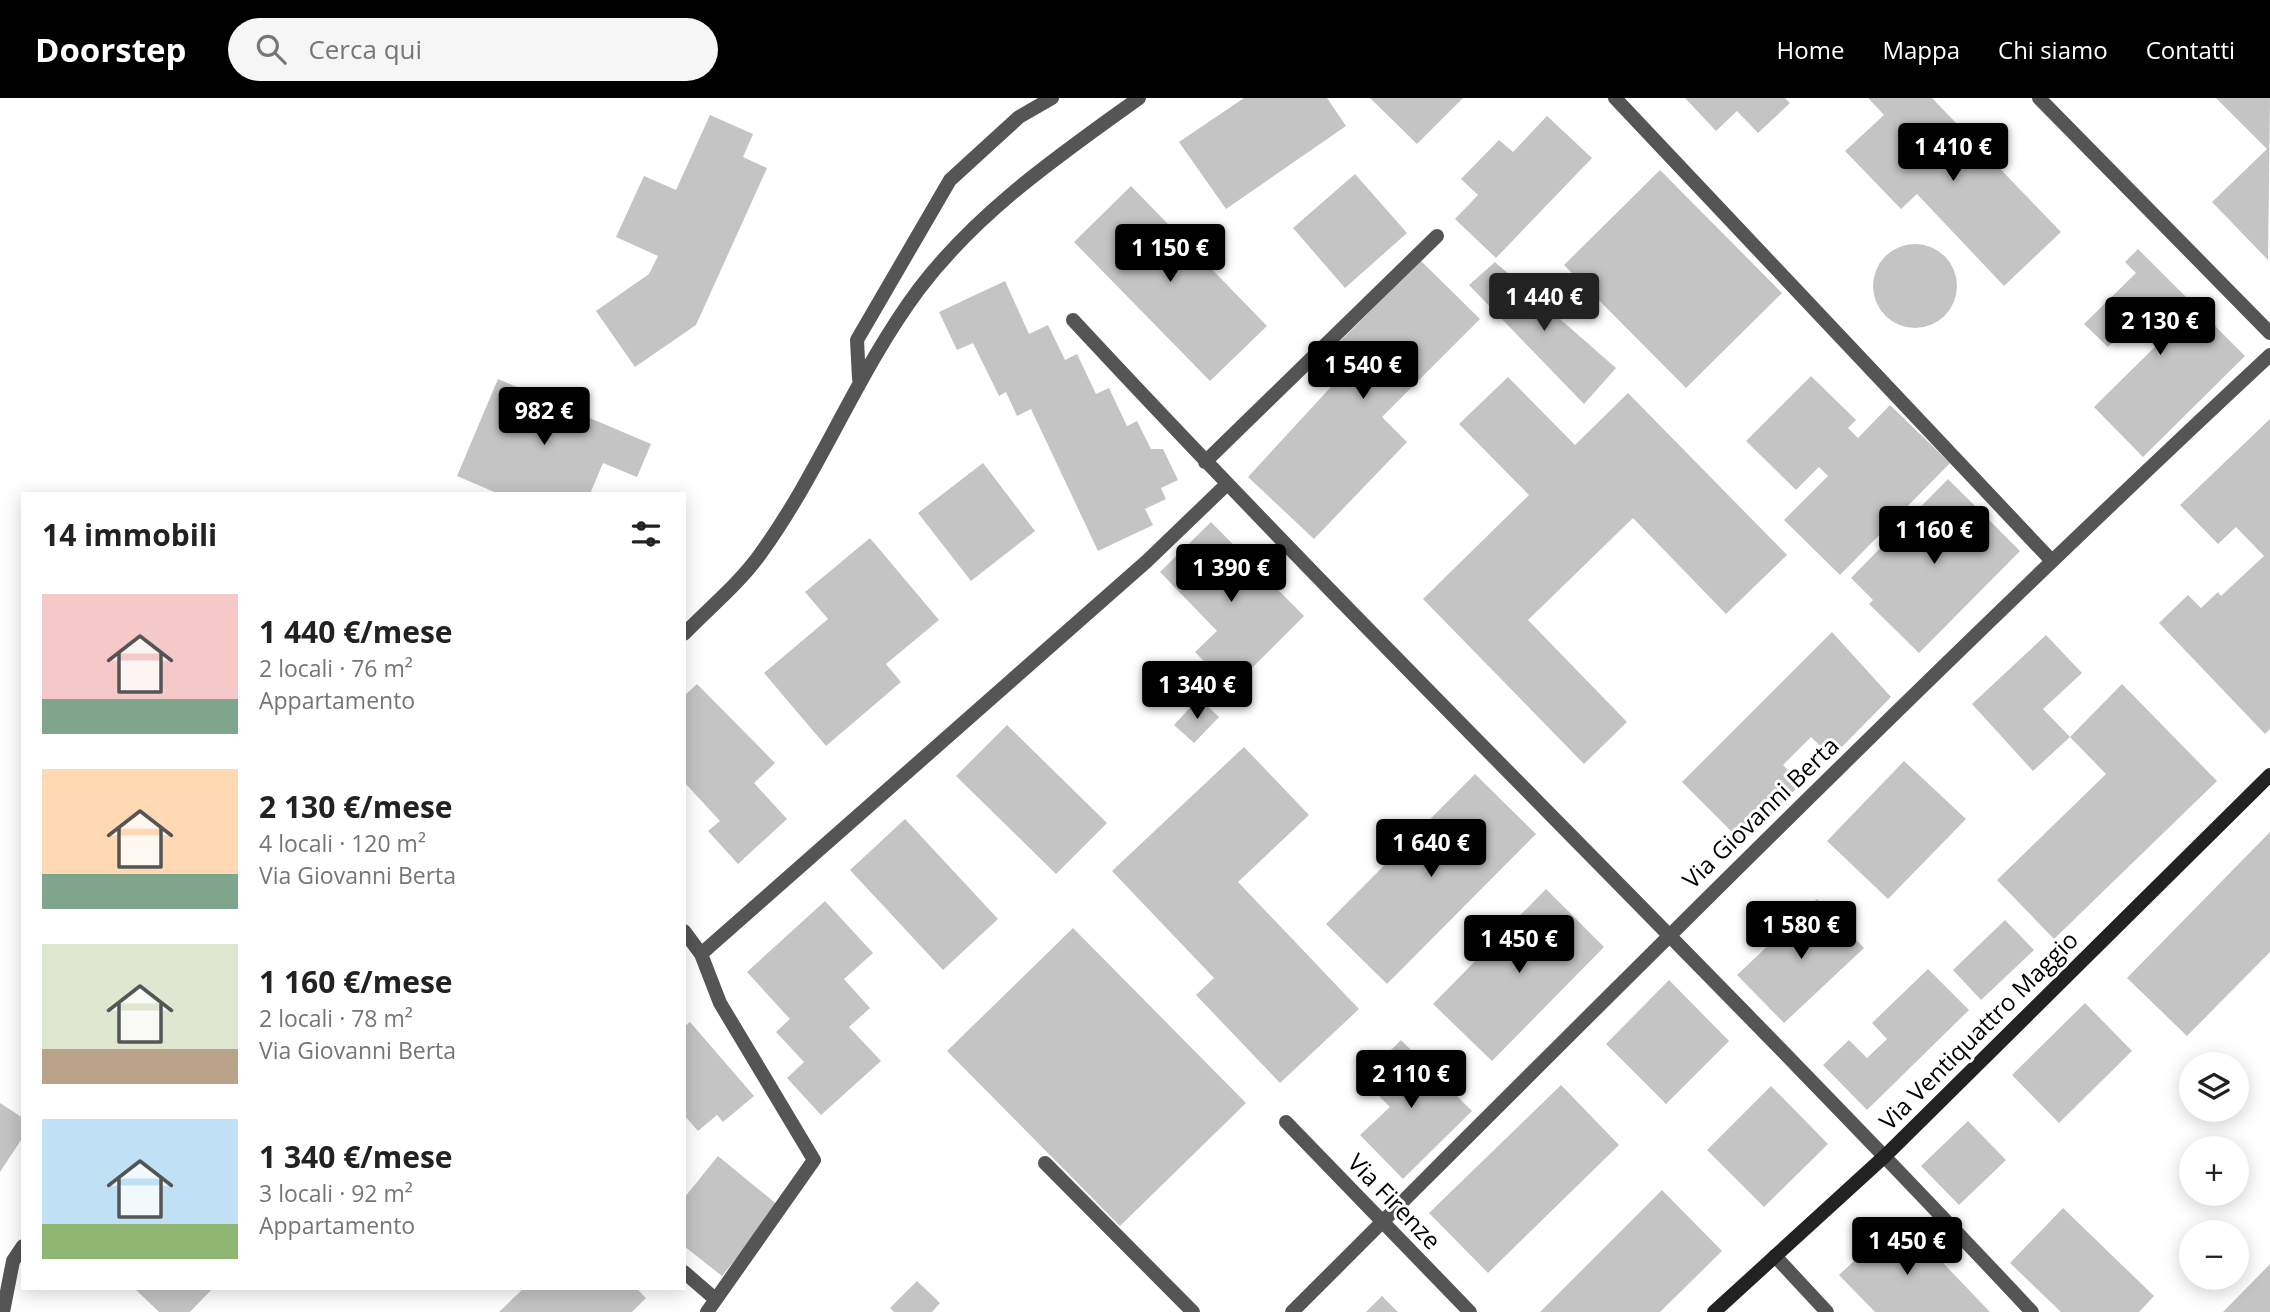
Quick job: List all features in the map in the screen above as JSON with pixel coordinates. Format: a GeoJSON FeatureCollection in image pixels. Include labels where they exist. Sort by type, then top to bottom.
{"type":"FeatureCollection","features":[{"type":"Feature","properties":{"kind":"main road","name":"Via Ventiquattro Maggio"},"geometry":{"type":"LineString","coordinates":[[1714,1312],[1885,1155],[2270,775]]}},
{"type":"Feature","properties":{"kind":"street"},"geometry":{"type":"LineString","coordinates":[[859,379],[856,340],[950,180],[1019,117],[1052,98]]}},
{"type":"Feature","properties":{"kind":"street"},"geometry":{"type":"LineString","coordinates":[[686,632],[760,555],[812,471],[859,379],[920,288],[996,203],[1139,98]]}},
{"type":"Feature","properties":{"kind":"street"},"geometry":{"type":"LineString","coordinates":[[1615,98],[2051,560]]}},
{"type":"Feature","properties":{"kind":"street"},"geometry":{"type":"LineString","coordinates":[[2039,98],[2270,333]]}},
{"type":"Feature","properties":{"kind":"street"},"geometry":{"type":"LineString","coordinates":[[1205,462],[1437,236]]}},
{"type":"Feature","properties":{"kind":"street"},"geometry":{"type":"LineString","coordinates":[[1073,320],[1226,485],[1885,1155],[2032,1312]]}},
{"type":"Feature","properties":{"kind":"street","name":"Via Giovanni Berta"},"geometry":{"type":"LineString","coordinates":[[1292,1312],[1669,934],[2051,560],[2270,355]]}},
{"type":"Feature","properties":{"kind":"street"},"geometry":{"type":"LineString","coordinates":[[701,954],[1136,570],[1226,485]]}},
{"type":"Feature","properties":{"kind":"street"},"geometry":{"type":"LineString","coordinates":[[686,934],[701,954],[720,1003],[814,1160],[714,1298],[707,1312]]}},
{"type":"Feature","properties":{"kind":"street","name":"Via Firenze"},"geometry":{"type":"LineString","coordinates":[[1286,1122],[1470,1312]]}},
{"type":"Feature","properties":{"kind":"street"},"geometry":{"type":"LineString","coordinates":[[1045,1163],[1193,1312]]}},
{"type":"Feature","properties":{"kind":"street"},"geometry":{"type":"LineString","coordinates":[[3,1312],[13,1261],[21,1249]]}},
{"type":"Feature","properties":{"kind":"street"},"geometry":{"type":"LineString","coordinates":[[1775,1256],[1827,1312]]}},
{"type":"Feature","properties":{"kind":"street"},"geometry":{"type":"LineString","coordinates":[[686,1274],[714,1298]]}},
{"type":"Feature","properties":{"kind":"building"},"geometry":{"type":"Polygon","coordinates":[[[1244,98],[1327,98],[1346,126],[1226,209],[1179,142],[1244,98]]]}},
{"type":"Feature","properties":{"kind":"building"},"geometry":{"type":"Polygon","coordinates":[[[1370,98],[1463,98],[1417,144],[1370,98]]]}},
{"type":"Feature","properties":{"kind":"building"},"geometry":{"type":"Polygon","coordinates":[[[1685,98],[1785,98],[1790,103],[1758,133],[1737,111],[1716,131],[1685,98]]]}},
{"type":"Feature","properties":{"kind":"building"},"geometry":{"type":"Polygon","coordinates":[[[1868,98],[1932,98],[2061,232],[2004,286],[1917,194],[1901,209],[1845,151],[1884,115],[1868,98]]]}},
{"type":"Feature","properties":{"kind":"building"},"geometry":{"type":"Polygon","coordinates":[[[2216,98],[2270,98],[2268,260],[2212,202],[2267,149],[2216,98]]]}},
{"type":"Feature","properties":{"kind":"building"},"geometry":{"type":"Polygon","coordinates":[[[710,115],[753,134],[743,157],[767,168],[696,325],[635,367],[596,311],[649,274],[658,256],[616,237],[644,176],[676,190],[710,115]]]}},
{"type":"Feature","properties":{"kind":"building"},"geometry":{"type":"Polygon","coordinates":[[[1547,116],[1592,158],[1496,258],[1455,219],[1478,195],[1461,179],[1499,140],[1513,152],[1547,116]]]}},
{"type":"Feature","properties":{"kind":"building"},"geometry":{"type":"Polygon","coordinates":[[[1660,170],[1782,293],[1686,388],[1564,265],[1660,170]]]}},
{"type":"Feature","properties":{"kind":"building"},"geometry":{"type":"Polygon","coordinates":[[[1355,174],[1407,233],[1345,288],[1293,228],[1355,174]]]}},
{"type":"Feature","properties":{"kind":"building"},"geometry":{"type":"Polygon","coordinates":[[[1131,186],[1267,326],[1210,381],[1074,242],[1131,186]]]}},
{"type":"Feature","properties":{"kind":"building"},"geometry":{"type":"Polygon","coordinates":[[[1915,244],[1931,247],[1945,256],[1954,270],[1957,286],[1954,302],[1945,316],[1931,325],[1915,328],[1899,325],[1885,316],[1876,302],[1873,286],[1876,270],[1885,256],[1899,247],[1915,244]]]}},
{"type":"Feature","properties":{"kind":"building"},"geometry":{"type":"Polygon","coordinates":[[[2138,249],[2245,356],[2143,457],[2094,407],[2175,327],[2160,311],[2135,336],[2127,328],[2108,347],[2084,324],[2136,273],[2125,262],[2138,249]]]}},
{"type":"Feature","properties":{"kind":"building"},"geometry":{"type":"Polygon","coordinates":[[[1421,261],[1480,319],[1382,417],[1407,442],[1314,539],[1248,477],[1341,376],[1323,358],[1421,261]]]}},
{"type":"Feature","properties":{"kind":"building"},"geometry":{"type":"Polygon","coordinates":[[[1495,262],[1616,368],[1584,404],[1469,285],[1495,262]]]}},
{"type":"Feature","properties":{"kind":"building"},"geometry":{"type":"Polygon","coordinates":[[[1005,281],[1029,334],[1048,325],[1065,360],[1077,354],[1096,394],[1109,388],[1127,426],[1137,421],[1151,449],[1163,449],[1178,480],[1161,488],[1166,499],[1145,509],[1153,525],[1098,551],[1031,409],[1017,416],[1006,392],[999,396],[973,343],[957,350],[939,312],[1005,281]]]}},
{"type":"Feature","properties":{"kind":"building"},"geometry":{"type":"Polygon","coordinates":[[[1811,376],[1856,420],[1848,428],[1858,438],[1890,405],[1950,463],[1840,575],[1784,520],[1828,476],[1819,467],[1796,490],[1746,441],[1811,376]]]}},
{"type":"Feature","properties":{"kind":"building"},"geometry":{"type":"Polygon","coordinates":[[[1508,377],[1575,445],[1628,393],[1787,555],[1726,614],[1633,518],[1528,620],[1627,722],[1584,764],[1423,599],[1529,495],[1459,424],[1508,377]]]}},
{"type":"Feature","properties":{"kind":"building"},"geometry":{"type":"Polygon","coordinates":[[[498,379],[651,444],[637,477],[603,463],[591,492],[494,492],[457,476],[498,379]]]}},
{"type":"Feature","properties":{"kind":"building"},"geometry":{"type":"Polygon","coordinates":[[[2270,419],[2270,729],[2265,734],[2159,623],[2188,595],[2201,608],[2218,592],[2221,596],[2264,556],[2236,527],[2218,544],[2180,505],[2270,419]]]}},
{"type":"Feature","properties":{"kind":"building"},"geometry":{"type":"Polygon","coordinates":[[[983,463],[1035,531],[971,581],[918,513],[983,463]]]}},
{"type":"Feature","properties":{"kind":"building"},"geometry":{"type":"Polygon","coordinates":[[[1948,479],[2020,551],[1919,653],[1869,604],[1873,600],[1851,578],[1948,479]]]}},
{"type":"Feature","properties":{"kind":"building"},"geometry":{"type":"Polygon","coordinates":[[[1211,522],[1304,616],[1231,689],[1195,652],[1217,631],[1160,572],[1211,522]]]}},
{"type":"Feature","properties":{"kind":"building"},"geometry":{"type":"Polygon","coordinates":[[[870,538],[939,620],[886,664],[901,682],[826,746],[764,673],[828,619],[805,592],[870,538]]]}},
{"type":"Feature","properties":{"kind":"building"},"geometry":{"type":"Polygon","coordinates":[[[1832,632],[1891,697],[1832,757],[1811,737],[1783,765],[1801,784],[1742,842],[1682,782],[1832,632]]]}},
{"type":"Feature","properties":{"kind":"building"},"geometry":{"type":"Polygon","coordinates":[[[2046,635],[2082,673],[2043,709],[2070,737],[2033,771],[1972,704],[2046,635]]]}},
{"type":"Feature","properties":{"kind":"building"},"geometry":{"type":"Polygon","coordinates":[[[697,684],[775,763],[754,783],[787,819],[738,864],[708,831],[720,821],[686,784],[686,694],[697,684]]]}},
{"type":"Feature","properties":{"kind":"building"},"geometry":{"type":"Polygon","coordinates":[[[2122,684],[2217,781],[2054,939],[1997,880],[2106,774],[2070,737],[2122,684]]]}},
{"type":"Feature","properties":{"kind":"building"},"geometry":{"type":"Polygon","coordinates":[[[1199,698],[1219,717],[1194,743],[1174,725],[1199,698]]]}},
{"type":"Feature","properties":{"kind":"building"},"geometry":{"type":"Polygon","coordinates":[[[1007,725],[1107,823],[1056,874],[956,776],[1007,725]]]}},
{"type":"Feature","properties":{"kind":"building"},"geometry":{"type":"Polygon","coordinates":[[[1244,747],[1309,815],[1238,882],[1359,1009],[1280,1083],[1196,995],[1214,978],[1112,871],[1244,747]]]}},
{"type":"Feature","properties":{"kind":"building"},"geometry":{"type":"Polygon","coordinates":[[[1904,761],[1966,819],[1888,899],[1827,841],[1904,761]]]}},
{"type":"Feature","properties":{"kind":"building"},"geometry":{"type":"Polygon","coordinates":[[[1475,774],[1536,834],[1387,984],[1326,924],[1475,774]]]}},
{"type":"Feature","properties":{"kind":"building"},"geometry":{"type":"Polygon","coordinates":[[[905,819],[998,919],[943,970],[850,870],[905,819]]]}},
{"type":"Feature","properties":{"kind":"building"},"geometry":{"type":"Polygon","coordinates":[[[2270,832],[2270,952],[2187,1036],[2127,978],[2270,832]]]}},
{"type":"Feature","properties":{"kind":"building"},"geometry":{"type":"Polygon","coordinates":[[[1546,889],[1604,947],[1492,1061],[1433,1004],[1546,889]]]}},
{"type":"Feature","properties":{"kind":"building"},"geometry":{"type":"Polygon","coordinates":[[[1817,899],[1864,948],[1784,1023],[1737,975],[1817,899]]]}},
{"type":"Feature","properties":{"kind":"building"},"geometry":{"type":"Polygon","coordinates":[[[825,901],[873,953],[844,979],[870,1008],[849,1027],[881,1061],[821,1115],[787,1078],[804,1062],[776,1032],[790,1019],[747,972],[825,901]]]}},
{"type":"Feature","properties":{"kind":"building"},"geometry":{"type":"Polygon","coordinates":[[[2005,920],[2034,950],[1981,1000],[1953,970],[2005,920]]]}},
{"type":"Feature","properties":{"kind":"building"},"geometry":{"type":"Polygon","coordinates":[[[1073,928],[1246,1103],[1120,1226],[947,1051],[1073,928]]]}},
{"type":"Feature","properties":{"kind":"building"},"geometry":{"type":"Polygon","coordinates":[[[1928,969],[1969,1010],[1867,1110],[1823,1065],[1849,1040],[1867,1058],[1887,1039],[1872,1023],[1928,969]]]}},
{"type":"Feature","properties":{"kind":"building"},"geometry":{"type":"Polygon","coordinates":[[[1669,980],[1729,1041],[1666,1104],[1606,1044],[1669,980]]]}},
{"type":"Feature","properties":{"kind":"building"},"geometry":{"type":"Polygon","coordinates":[[[2085,1003],[2132,1051],[2059,1123],[2012,1075],[2085,1003]]]}},
{"type":"Feature","properties":{"kind":"building"},"geometry":{"type":"Polygon","coordinates":[[[690,1022],[754,1096],[723,1122],[717,1115],[698,1131],[686,1117],[686,1025],[690,1022]]]}},
{"type":"Feature","properties":{"kind":"building"},"geometry":{"type":"Polygon","coordinates":[[[1401,1040],[1472,1111],[1403,1179],[1360,1135],[1390,1107],[1362,1079],[1401,1040]]]}},
{"type":"Feature","properties":{"kind":"building"},"geometry":{"type":"Polygon","coordinates":[[[1561,1085],[1619,1145],[1488,1273],[1429,1213],[1561,1085]]]}},
{"type":"Feature","properties":{"kind":"building"},"geometry":{"type":"Polygon","coordinates":[[[1771,1086],[1828,1144],[1764,1207],[1707,1150],[1771,1086]]]}},
{"type":"Feature","properties":{"kind":"building"},"geometry":{"type":"Polygon","coordinates":[[[0,1103],[21,1117],[21,1140],[0,1172],[0,1103]]]}},
{"type":"Feature","properties":{"kind":"building"},"geometry":{"type":"Polygon","coordinates":[[[1968,1121],[2006,1160],[1959,1205],[1921,1166],[1968,1121]]]}},
{"type":"Feature","properties":{"kind":"building"},"geometry":{"type":"Polygon","coordinates":[[[718,1156],[779,1206],[722,1276],[686,1248],[686,1196],[718,1156]]]}},
{"type":"Feature","properties":{"kind":"building"},"geometry":{"type":"Polygon","coordinates":[[[1662,1190],[1722,1251],[1660,1312],[1540,1312],[1662,1190]]]}},
{"type":"Feature","properties":{"kind":"building"},"geometry":{"type":"Polygon","coordinates":[[[2063,1208],[2154,1296],[2139,1312],[2061,1312],[2010,1263],[2063,1208]]]}},
{"type":"Feature","properties":{"kind":"building"},"geometry":{"type":"Polygon","coordinates":[[[1900,1218],[1990,1312],[1875,1312],[1839,1275],[1900,1218]]]}},
{"type":"Feature","properties":{"kind":"building"},"geometry":{"type":"Polygon","coordinates":[[[2270,1264],[2270,1312],[2223,1312],[2245,1290],[2249,1290],[2249,1285],[2270,1264]]]}},
{"type":"Feature","properties":{"kind":"building"},"geometry":{"type":"Polygon","coordinates":[[[917,1281],[940,1303],[932,1312],[894,1312],[890,1308],[917,1281]]]}},
{"type":"Feature","properties":{"kind":"building"},"geometry":{"type":"Polygon","coordinates":[[[136,1290],[211,1290],[190,1312],[159,1312],[136,1290]]]}},
{"type":"Feature","properties":{"kind":"building"},"geometry":{"type":"Polygon","coordinates":[[[522,1290],[638,1290],[646,1298],[632,1312],[499,1312],[522,1290]]]}},
{"type":"Feature","properties":{"kind":"building"},"geometry":{"type":"Polygon","coordinates":[[[1382,1296],[1398,1312],[1366,1312],[1382,1296]]]}}]}
